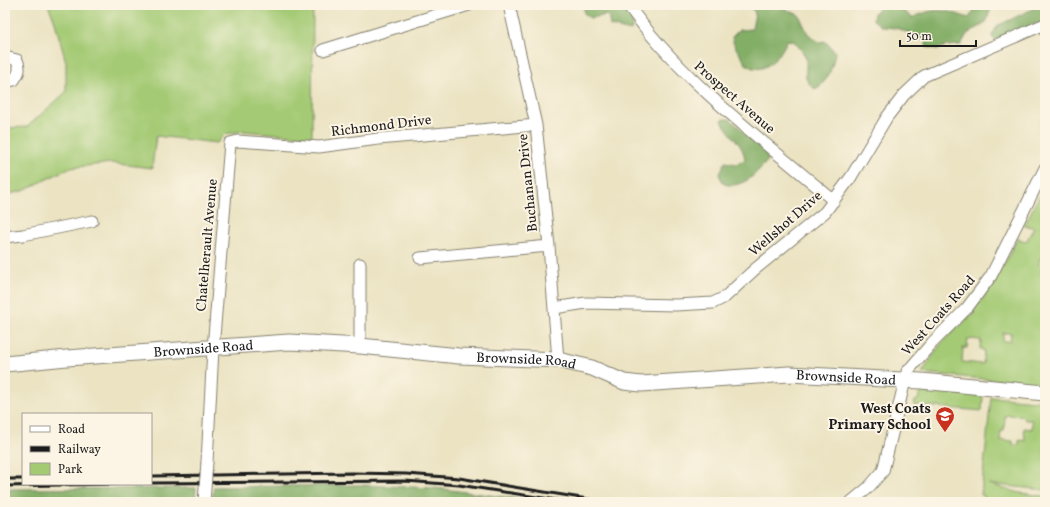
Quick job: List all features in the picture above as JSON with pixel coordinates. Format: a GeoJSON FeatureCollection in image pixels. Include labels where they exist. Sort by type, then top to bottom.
{"type":"FeatureCollection","features":[{"type":"Feature","properties":{"kind":"street"},"geometry":{"type":"LineString","coordinates":[[323,50],[469,5]]}},
{"type":"Feature","properties":{"kind":"street","name":"Buchanan Drive"},"geometry":{"type":"LineString","coordinates":[[509,5],[536,125],[549,246],[558,360]]}},
{"type":"Feature","properties":{"kind":"street","name":"Prospect Avenue"},"geometry":{"type":"LineString","coordinates":[[628,5],[644,28],[685,75],[834,201]]}},
{"type":"Feature","properties":{"kind":"street","name":"Wellshot Drive"},"geometry":{"type":"LineString","coordinates":[[554,308],[586,303],[676,305],[713,303],[725,297],[754,270],[825,212],[834,201],[887,117],[904,95],[924,76],[1045,24]]}},
{"type":"Feature","properties":{"kind":"street"},"geometry":{"type":"LineString","coordinates":[[5,57],[17,60],[20,67],[14,80],[5,82]]}},
{"type":"Feature","properties":{"kind":"street","name":"Richmond Drive"},"geometry":{"type":"LineString","coordinates":[[230,143],[238,141],[319,147],[386,138],[536,125]]}},
{"type":"Feature","properties":{"kind":"street","name":"Chatelherault Avenue"},"geometry":{"type":"LineString","coordinates":[[204,502],[213,349],[230,143]]}},
{"type":"Feature","properties":{"kind":"street","name":"West Coats Road"},"geometry":{"type":"LineString","coordinates":[[851,502],[868,488],[883,471],[904,380],[908,372],[921,355],[967,308],[991,276],[1045,168]]}},
{"type":"Feature","properties":{"kind":"street"},"geometry":{"type":"LineString","coordinates":[[5,237],[23,235],[92,221]]}},
{"type":"Feature","properties":{"kind":"street"},"geometry":{"type":"LineString","coordinates":[[420,258],[549,246]]}},
{"type":"Feature","properties":{"kind":"street"},"geometry":{"type":"LineString","coordinates":[[360,264],[360,346]]}},
{"type":"Feature","properties":{"kind":"street","name":"Brownside Road"},"geometry":{"type":"LineString","coordinates":[[5,364],[289,342],[360,346],[459,356],[558,360],[592,368],[624,382],[640,384],[789,374],[904,380],[1045,393]]}},
{"type":"Feature","properties":{"kind":"green space"},"geometry":{"type":"Polygon","coordinates":[[[48,5],[313,5],[312,137],[243,131],[226,134],[217,143],[156,136],[152,168],[111,163],[69,168],[23,191],[5,195],[5,128],[27,127],[66,92],[66,62],[54,19],[48,5]]]}},
{"type":"Feature","properties":{"kind":"green space"},"geometry":{"type":"Polygon","coordinates":[[[584,5],[622,5],[633,23],[631,31],[610,26],[608,15],[590,18],[584,13],[584,5]]]}},
{"type":"Feature","properties":{"kind":"green space"},"geometry":{"type":"Polygon","coordinates":[[[733,5],[780,5],[785,9],[799,15],[808,34],[819,42],[825,41],[835,52],[830,73],[824,82],[815,89],[808,82],[806,79],[806,60],[794,41],[787,40],[781,52],[765,67],[759,69],[752,68],[746,64],[734,45],[732,37],[739,30],[752,29],[755,13],[752,8],[735,7],[733,5]]]}},
{"type":"Feature","properties":{"kind":"green space"},"geometry":{"type":"Polygon","coordinates":[[[883,5],[900,5],[912,18],[928,12],[940,10],[969,18],[974,10],[972,5],[992,5],[986,23],[967,34],[961,45],[946,46],[937,49],[927,47],[925,39],[896,28],[883,27],[873,20],[874,13],[883,5]]]}},
{"type":"Feature","properties":{"kind":"green space"},"geometry":{"type":"Polygon","coordinates":[[[1041,5],[1045,5],[1045,20],[995,41],[992,36],[997,26],[1041,5]]]}},
{"type":"Feature","properties":{"kind":"green space"},"geometry":{"type":"Polygon","coordinates":[[[723,119],[730,119],[766,152],[768,160],[749,179],[737,184],[724,184],[719,175],[725,162],[736,164],[745,160],[742,149],[725,126],[722,121],[723,119]]]}},
{"type":"Feature","properties":{"kind":"green space"},"geometry":{"type":"Polygon","coordinates":[[[1045,184],[1045,258],[1040,258],[1039,265],[1042,266],[1041,275],[1045,276],[1045,385],[922,373],[940,345],[976,307],[993,285],[1018,238],[1026,242],[1034,227],[1024,226],[1045,184]],[[1003,333],[1003,341],[1010,341],[1011,333],[1003,333]],[[968,339],[967,348],[963,348],[962,362],[983,364],[984,350],[980,349],[981,340],[968,339]]]}},
{"type":"Feature","properties":{"kind":"green space"},"geometry":{"type":"Polygon","coordinates":[[[920,390],[983,396],[982,411],[914,405],[915,401],[918,400],[920,390]]]}},
{"type":"Feature","properties":{"kind":"green space"},"geometry":{"type":"Polygon","coordinates":[[[991,397],[1045,402],[1045,490],[988,484],[1020,493],[1045,496],[1045,502],[984,502],[984,495],[981,495],[991,397]],[[1005,416],[1004,431],[1001,431],[1000,440],[1013,441],[1013,445],[1019,445],[1019,440],[1025,441],[1024,428],[1032,429],[1032,420],[1025,420],[1022,416],[1005,416]]]}},
{"type":"Feature","properties":{"kind":"green space"},"geometry":{"type":"Polygon","coordinates":[[[361,485],[435,488],[544,502],[212,502],[214,487],[361,485]]]}},
{"type":"Feature","properties":{"kind":"green space"},"geometry":{"type":"Polygon","coordinates":[[[196,488],[195,502],[5,501],[5,489],[196,488]]]}},
{"type":"Feature","properties":{"kind":"railway"},"geometry":{"type":"LineString","coordinates":[[152,476],[352,473],[406,474],[459,478],[606,502]]}},
{"type":"Feature","properties":{"kind":"railway"},"geometry":{"type":"LineString","coordinates":[[5,479],[22,479]]}},
{"type":"Feature","properties":{"kind":"railway"},"geometry":{"type":"LineString","coordinates":[[152,483],[405,481],[459,485],[569,502]]}},
{"type":"Feature","properties":{"kind":"railway"},"geometry":{"type":"LineString","coordinates":[[5,486],[60,485]]}},
{"type":"Feature","properties":{"kind":"place","name":"West Coats Primary School"},"geometry":{"type":"Point","coordinates":[945,433]}}]}
